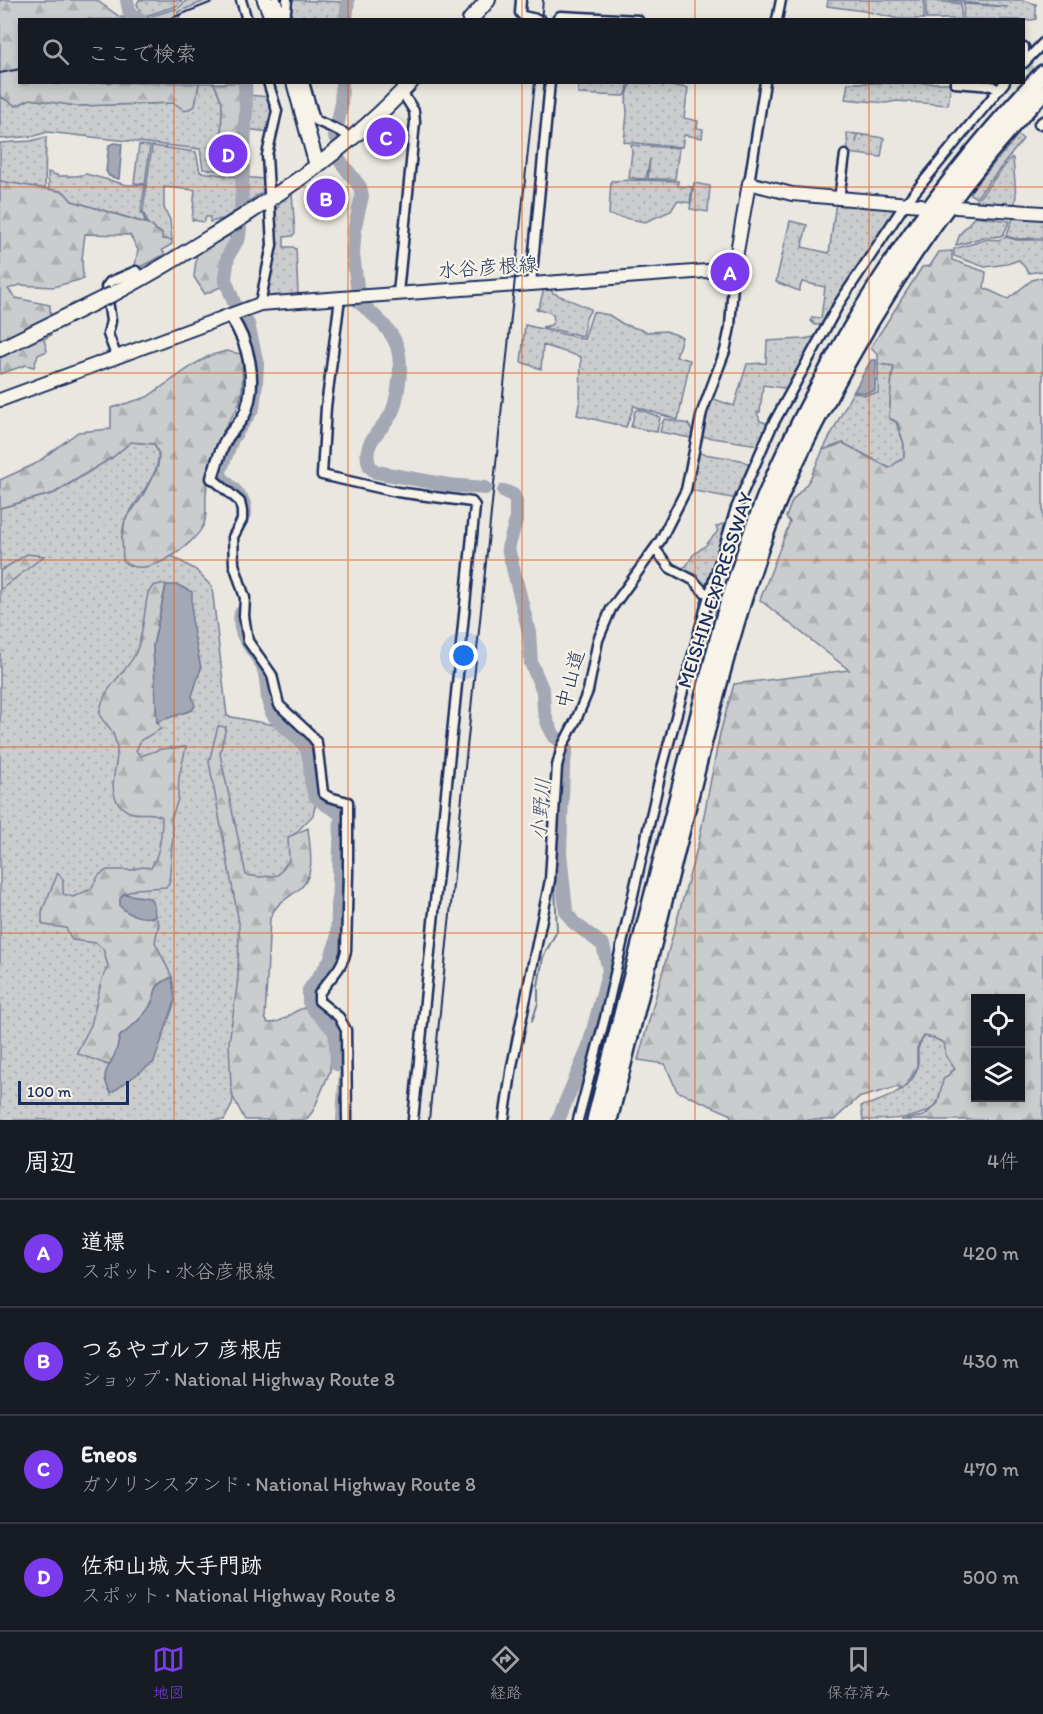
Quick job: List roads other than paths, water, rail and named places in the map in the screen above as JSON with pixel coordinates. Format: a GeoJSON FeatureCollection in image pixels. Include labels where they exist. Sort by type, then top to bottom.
{"type":"FeatureCollection","features":[{"type":"Feature","properties":{"kind":"highway"},"geometry":{"type":"LineString","coordinates":[[265,0],[280,18]]}},
{"type":"Feature","properties":{"kind":"highway"},"geometry":{"type":"LineString","coordinates":[[472,18],[489,0]]}},
{"type":"Feature","properties":{"kind":"highway"},"geometry":{"type":"LineString","coordinates":[[295,84],[317,166]]}},
{"type":"Feature","properties":{"kind":"highway","name":"MEISHIN EXPRESSWAY"},"geometry":{"type":"LineString","coordinates":[[595,1120],[723,620],[765,498],[802,416],[850,327],[883,273],[945,186],[992,129],[1019,84]]}},
{"type":"Feature","properties":{"kind":"highway"},"geometry":{"type":"LineString","coordinates":[[0,349],[140,280],[268,201],[317,166],[341,133],[407,87]]}},
{"type":"Feature","properties":{"kind":"highway","name":"MEISHIN EXPRESSWAY"},"geometry":{"type":"LineString","coordinates":[[609,1120],[735,623],[777,504],[838,378],[895,279],[956,193],[987,154],[1043,92]]}},
{"type":"Feature","properties":{"kind":"main road"},"geometry":{"type":"LineString","coordinates":[[734,269],[749,183],[792,194],[921,205]]}},
{"type":"Feature","properties":{"kind":"main road"},"geometry":{"type":"LineString","coordinates":[[956,207],[1043,213]]}},
{"type":"Feature","properties":{"kind":"main road","name":"水谷彦根線"},"geometry":{"type":"LineString","coordinates":[[0,400],[260,304],[734,269]]}},
{"type":"Feature","properties":{"kind":"street"},"geometry":{"type":"LineString","coordinates":[[241,0],[246,18]]}},
{"type":"Feature","properties":{"kind":"street"},"geometry":{"type":"LineString","coordinates":[[276,0],[280,18]]}},
{"type":"Feature","properties":{"kind":"street"},"geometry":{"type":"LineString","coordinates":[[280,18],[286,11],[287,0]]}},
{"type":"Feature","properties":{"kind":"street"},"geometry":{"type":"LineString","coordinates":[[521,0],[520,13],[532,18]]}},
{"type":"Feature","properties":{"kind":"street"},"geometry":{"type":"LineString","coordinates":[[777,18],[781,0]]}},
{"type":"Feature","properties":{"kind":"street"},"geometry":{"type":"LineString","coordinates":[[558,18],[569,15],[610,18]]}},
{"type":"Feature","properties":{"kind":"street"},"geometry":{"type":"LineString","coordinates":[[1030,65],[1043,43]]}},
{"type":"Feature","properties":{"kind":"street"},"geometry":{"type":"LineString","coordinates":[[260,304],[272,245],[267,155],[277,111],[269,84]]}},
{"type":"Feature","properties":{"kind":"street"},"geometry":{"type":"LineString","coordinates":[[305,84],[315,120],[341,133]]}},
{"type":"Feature","properties":{"kind":"street"},"geometry":{"type":"LineString","coordinates":[[531,284],[550,84]]}},
{"type":"Feature","properties":{"kind":"street"},"geometry":{"type":"LineString","coordinates":[[749,183],[765,84]]}},
{"type":"Feature","properties":{"kind":"street"},"geometry":{"type":"LineString","coordinates":[[967,84],[1002,86]]}},
{"type":"Feature","properties":{"kind":"street"},"geometry":{"type":"LineString","coordinates":[[578,1120],[605,1018],[661,772],[709,595],[736,508],[772,426],[840,302],[905,204],[1002,86]]}},
{"type":"Feature","properties":{"kind":"street"},"geometry":{"type":"LineString","coordinates":[[398,293],[415,122],[407,87]]}},
{"type":"Feature","properties":{"kind":"street"},"geometry":{"type":"LineString","coordinates":[[839,199],[845,155]]}},
{"type":"Feature","properties":{"kind":"street","name":"中山道"},"geometry":{"type":"LineString","coordinates":[[504,1120],[512,1065],[550,880],[557,766],[563,745],[588,691],[598,640],[611,609],[655,549],[686,490],[702,412],[725,351],[730,327],[734,269]]}},
{"type":"Feature","properties":{"kind":"street"},"geometry":{"type":"LineString","coordinates":[[117,358],[108,334],[111,321],[106,286],[136,271],[140,280]]}},
{"type":"Feature","properties":{"kind":"street"},"geometry":{"type":"LineString","coordinates":[[340,298],[326,407],[322,475],[397,492],[472,502],[475,506],[413,1120]]}},
{"type":"Feature","properties":{"kind":"street"},"geometry":{"type":"LineString","coordinates":[[237,314],[248,352],[251,374],[249,391],[245,411],[227,438],[212,478],[240,502],[242,511],[242,520],[232,537],[234,564],[245,598],[244,616],[248,641],[272,675],[279,705],[317,743],[323,793],[348,802],[346,951],[337,974],[319,994],[319,1001],[339,1017],[346,1030],[347,1120]]}},
{"type":"Feature","properties":{"kind":"street"},"geometry":{"type":"LineString","coordinates":[[655,549],[670,568],[693,580],[709,595]]}},
{"type":"Feature","properties":{"kind":"waterway"},"geometry":{"type":"LineString","coordinates":[[127,0],[130,14],[138,18]]}},
{"type":"Feature","properties":{"kind":"waterway","name":"小野川"},"geometry":{"type":"LineString","coordinates":[[346,18],[348,0]]}},
{"type":"Feature","properties":{"kind":"waterway"},"geometry":{"type":"LineString","coordinates":[[241,208],[245,84]]}},
{"type":"Feature","properties":{"kind":"waterway","name":"小野川"},"geometry":{"type":"LineString","coordinates":[[335,137],[341,107],[342,84]]}},
{"type":"Feature","properties":{"kind":"waterway","name":"小野川"},"geometry":{"type":"LineString","coordinates":[[338,158],[360,187],[362,196],[355,226],[353,254],[359,302],[388,330],[394,339],[400,360],[395,404],[390,416],[369,447],[367,453],[370,467],[376,472],[448,485],[485,488]]}},
{"type":"Feature","properties":{"kind":"waterway"},"geometry":{"type":"LineString","coordinates":[[240,228],[239,237],[228,256],[225,279],[235,305],[248,324],[257,364],[256,383],[253,408],[232,439],[219,474],[240,496],[245,507],[245,514]]}},
{"type":"Feature","properties":{"kind":"waterway","name":"小野川"},"geometry":{"type":"LineString","coordinates":[[504,491],[513,495],[516,501],[516,521],[508,548],[529,632],[531,663],[543,691],[544,711],[548,724],[554,736],[561,741],[566,750],[563,768],[560,853],[566,911],[573,922],[603,945],[609,970],[588,1049],[558,1120]]}},
{"type":"Feature","properties":{"kind":"waterway"},"geometry":{"type":"LineString","coordinates":[[241,613],[243,635],[265,672],[268,702],[272,713],[304,744],[310,761],[315,795],[341,815],[337,940],[330,961],[309,990],[309,1002],[335,1031],[337,1064],[346,1067],[343,1120]]}},
{"type":"Feature","properties":{"kind":"waterway"},"geometry":{"type":"LineString","coordinates":[[532,1021],[538,1003],[538,986],[543,957],[557,931],[555,887],[560,853]]}},
{"type":"Feature","properties":{"kind":"tunnel"},"geometry":{"type":"LineString","coordinates":[[1029,67],[1042,79]]}},
{"type":"Feature","properties":{"kind":"railway"},"geometry":{"type":"LineString","coordinates":[[172,18],[217,0]]}},
{"type":"Feature","properties":{"kind":"railway"},"geometry":{"type":"LineString","coordinates":[[541,18],[543,0]]}},
{"type":"Feature","properties":{"kind":"railway"},"geometry":{"type":"LineString","coordinates":[[0,73],[18,69]]}},
{"type":"Feature","properties":{"kind":"railway"},"geometry":{"type":"LineString","coordinates":[[429,1120],[535,84]]}},
{"type":"Feature","properties":{"kind":"place","name":"Eneos"},"geometry":{"type":"Point","coordinates":[386,137]}},
{"type":"Feature","properties":{"kind":"place","name":"佐和山城 大手門跡"},"geometry":{"type":"Point","coordinates":[228,154]}},
{"type":"Feature","properties":{"kind":"place","name":"つるやゴルフ 彦根店"},"geometry":{"type":"Point","coordinates":[326,198]}},
{"type":"Feature","properties":{"kind":"place","name":"道標"},"geometry":{"type":"Point","coordinates":[730,272]}}]}
